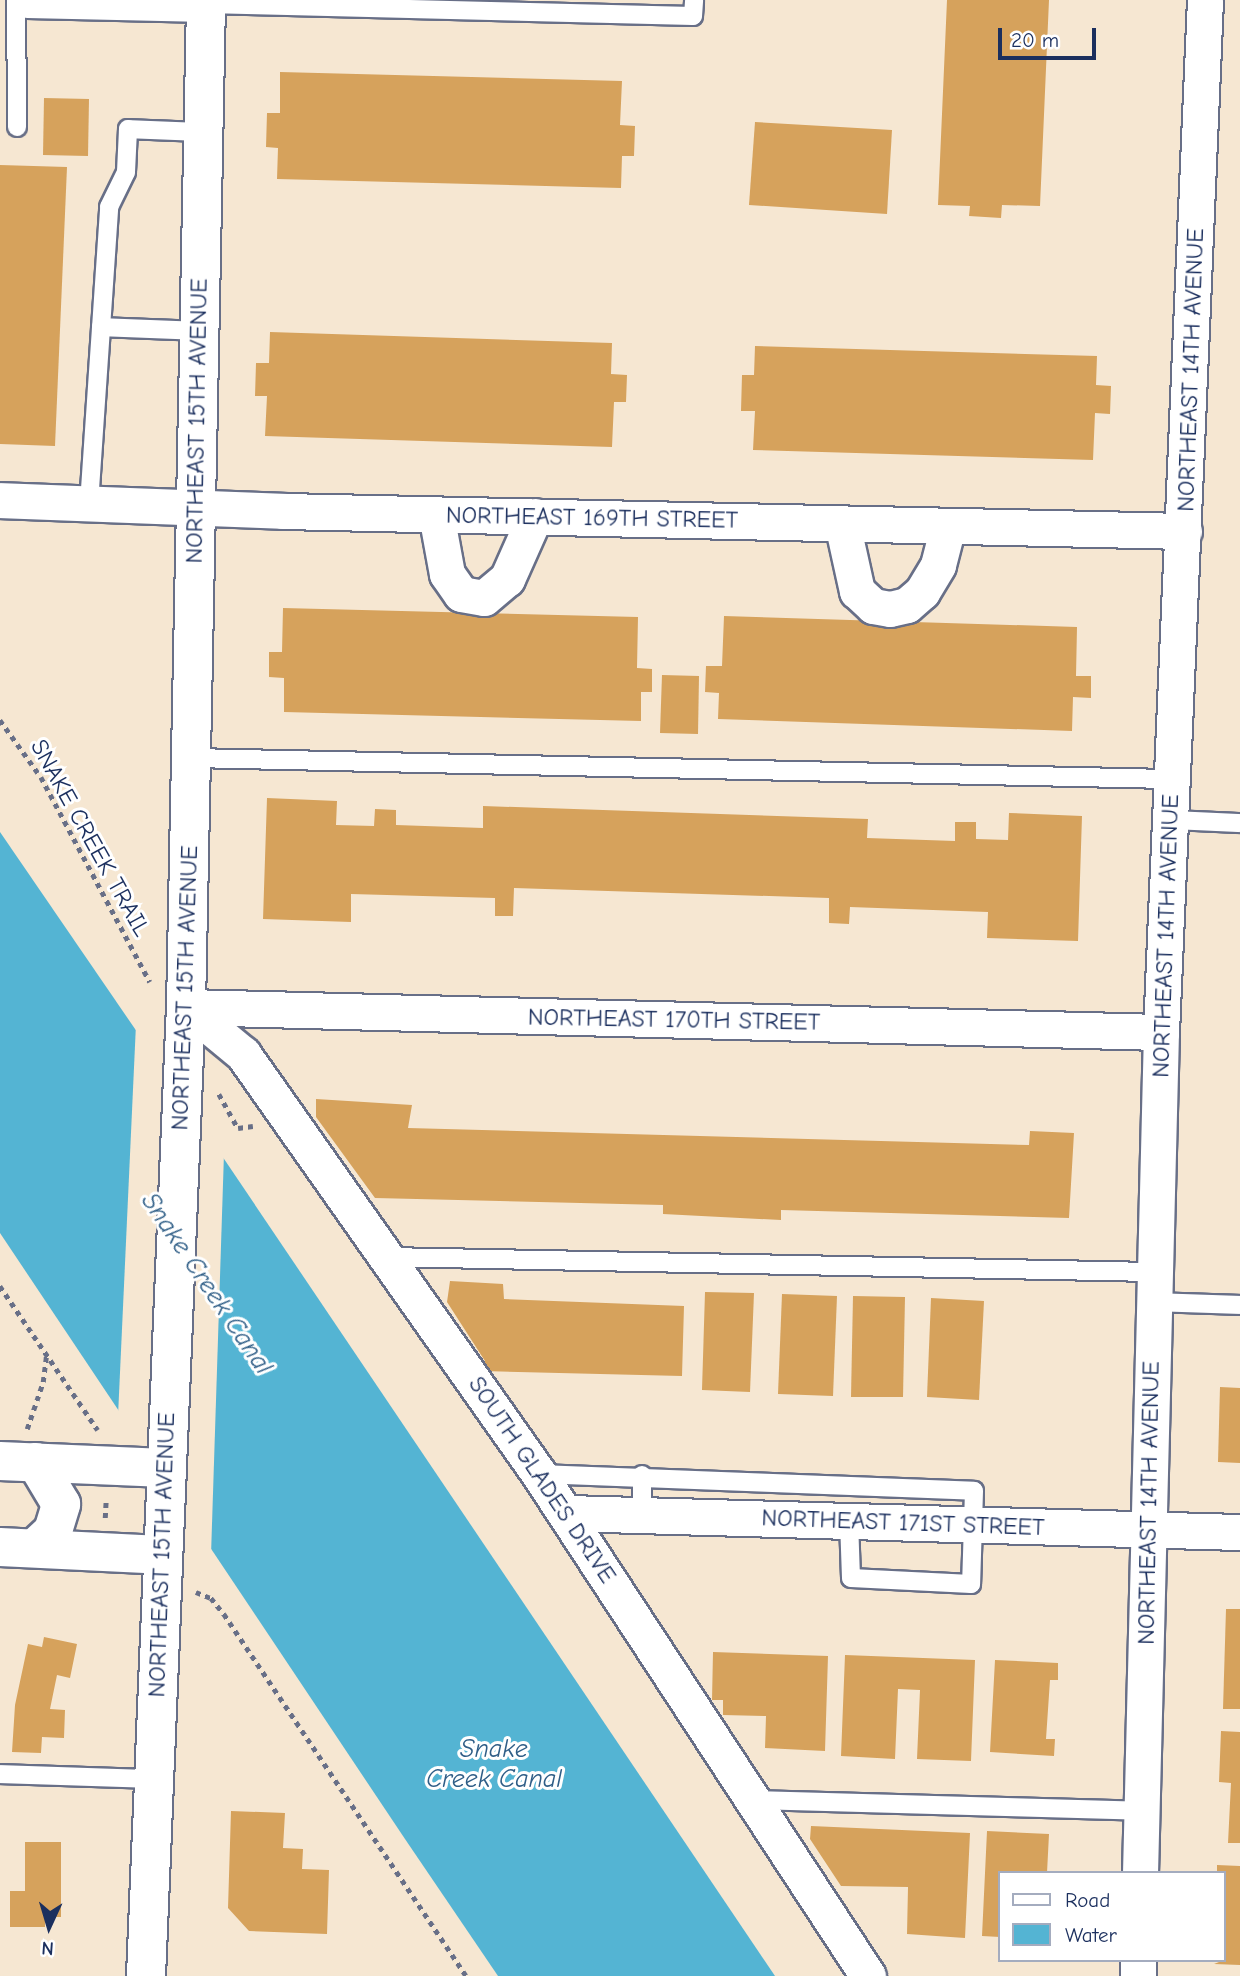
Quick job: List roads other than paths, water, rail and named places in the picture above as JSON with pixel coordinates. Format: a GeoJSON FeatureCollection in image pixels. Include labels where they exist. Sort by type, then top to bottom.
{"type":"FeatureCollection","features":[{"type":"Feature","properties":{"kind":"street"},"geometry":{"type":"LineString","coordinates":[[27,0],[206,2]]}},
{"type":"Feature","properties":{"kind":"street","name":"NORTHEAST 14TH AVENUE"},"geometry":{"type":"LineString","coordinates":[[1140,1871],[1161,1032],[1205,0]]}},
{"type":"Feature","properties":{"kind":"street","name":"NORTHEAST 15TH AVENUE"},"geometry":{"type":"LineString","coordinates":[[146,1976],[161,1555],[154,1477],[185,1047],[206,2]]}},
{"type":"Feature","properties":{"kind":"street","name":"NORTHEAST 169TH STREET"},"geometry":{"type":"LineString","coordinates":[[0,500],[195,509],[1184,531]]}},
{"type":"Feature","properties":{"kind":"street"},"geometry":{"type":"LineString","coordinates":[[436,514],[447,574],[461,594],[484,598],[508,579],[534,516]]}},
{"type":"Feature","properties":{"kind":"street"},"geometry":{"type":"LineString","coordinates":[[842,523],[857,591],[873,606],[890,610],[907,605],[922,592],[938,565],[948,526]]}},
{"type":"Feature","properties":{"kind":"street","name":"NORTHEAST 170TH STREET"},"geometry":{"type":"LineString","coordinates":[[186,1007],[1161,1032]]}},
{"type":"Feature","properties":{"kind":"street","name":"SOUTH GLADES DRIVE"},"geometry":{"type":"LineString","coordinates":[[186,1007],[243,1054],[540,1474],[868,1976]]}},
{"type":"Feature","properties":{"kind":"street"},"geometry":{"type":"LineString","coordinates":[[22,1450],[154,1477]]}},
{"type":"Feature","properties":{"kind":"street"},"geometry":{"type":"LineString","coordinates":[[18,1547],[53,1531],[61,1504],[22,1450]]}},
{"type":"Feature","properties":{"kind":"street","name":"NORTHEAST 171ST STREET"},"geometry":{"type":"LineString","coordinates":[[567,1513],[1240,1532]]}},
{"type":"Feature","properties":{"kind":"street"},"geometry":{"type":"LineString","coordinates":[[18,1547],[161,1555]]}},
{"type":"Feature","properties":{"kind":"lane"},"geometry":{"type":"LineString","coordinates":[[16,0],[17,127]]}},
{"type":"Feature","properties":{"kind":"lane"},"geometry":{"type":"LineString","coordinates":[[206,2],[693,8]]}},
{"type":"Feature","properties":{"kind":"lane"},"geometry":{"type":"LineString","coordinates":[[89,504],[109,207],[126,173],[128,129],[204,132]]}},
{"type":"Feature","properties":{"kind":"lane"},"geometry":{"type":"LineString","coordinates":[[101,327],[199,331]]}},
{"type":"Feature","properties":{"kind":"lane"},"geometry":{"type":"LineString","coordinates":[[191,758],[1173,779]]}},
{"type":"Feature","properties":{"kind":"lane"},"geometry":{"type":"LineString","coordinates":[[1171,820],[1240,823]]}},
{"type":"Feature","properties":{"kind":"lane"},"geometry":{"type":"LineString","coordinates":[[386,1257],[1154,1287],[1240,1305]]}},
{"type":"Feature","properties":{"kind":"lane"},"geometry":{"type":"LineString","coordinates":[[540,1474],[642,1475],[974,1491],[971,1584],[851,1578],[849,1522]]}},
{"type":"Feature","properties":{"kind":"lane"},"geometry":{"type":"LineString","coordinates":[[642,1475],[642,1516]]}},
{"type":"Feature","properties":{"kind":"lane"},"geometry":{"type":"LineString","coordinates":[[0,1774],[153,1779]]}},
{"type":"Feature","properties":{"kind":"lane"},"geometry":{"type":"LineString","coordinates":[[754,1800],[1142,1811]]}},
{"type":"Feature","properties":{"kind":"water","name":"Snake Creek Canal"},"geometry":{"type":"Polygon","coordinates":[[[0,832],[218,1150],[775,1976],[498,1976],[405,1839],[0,1233],[0,832]]]}}]}
